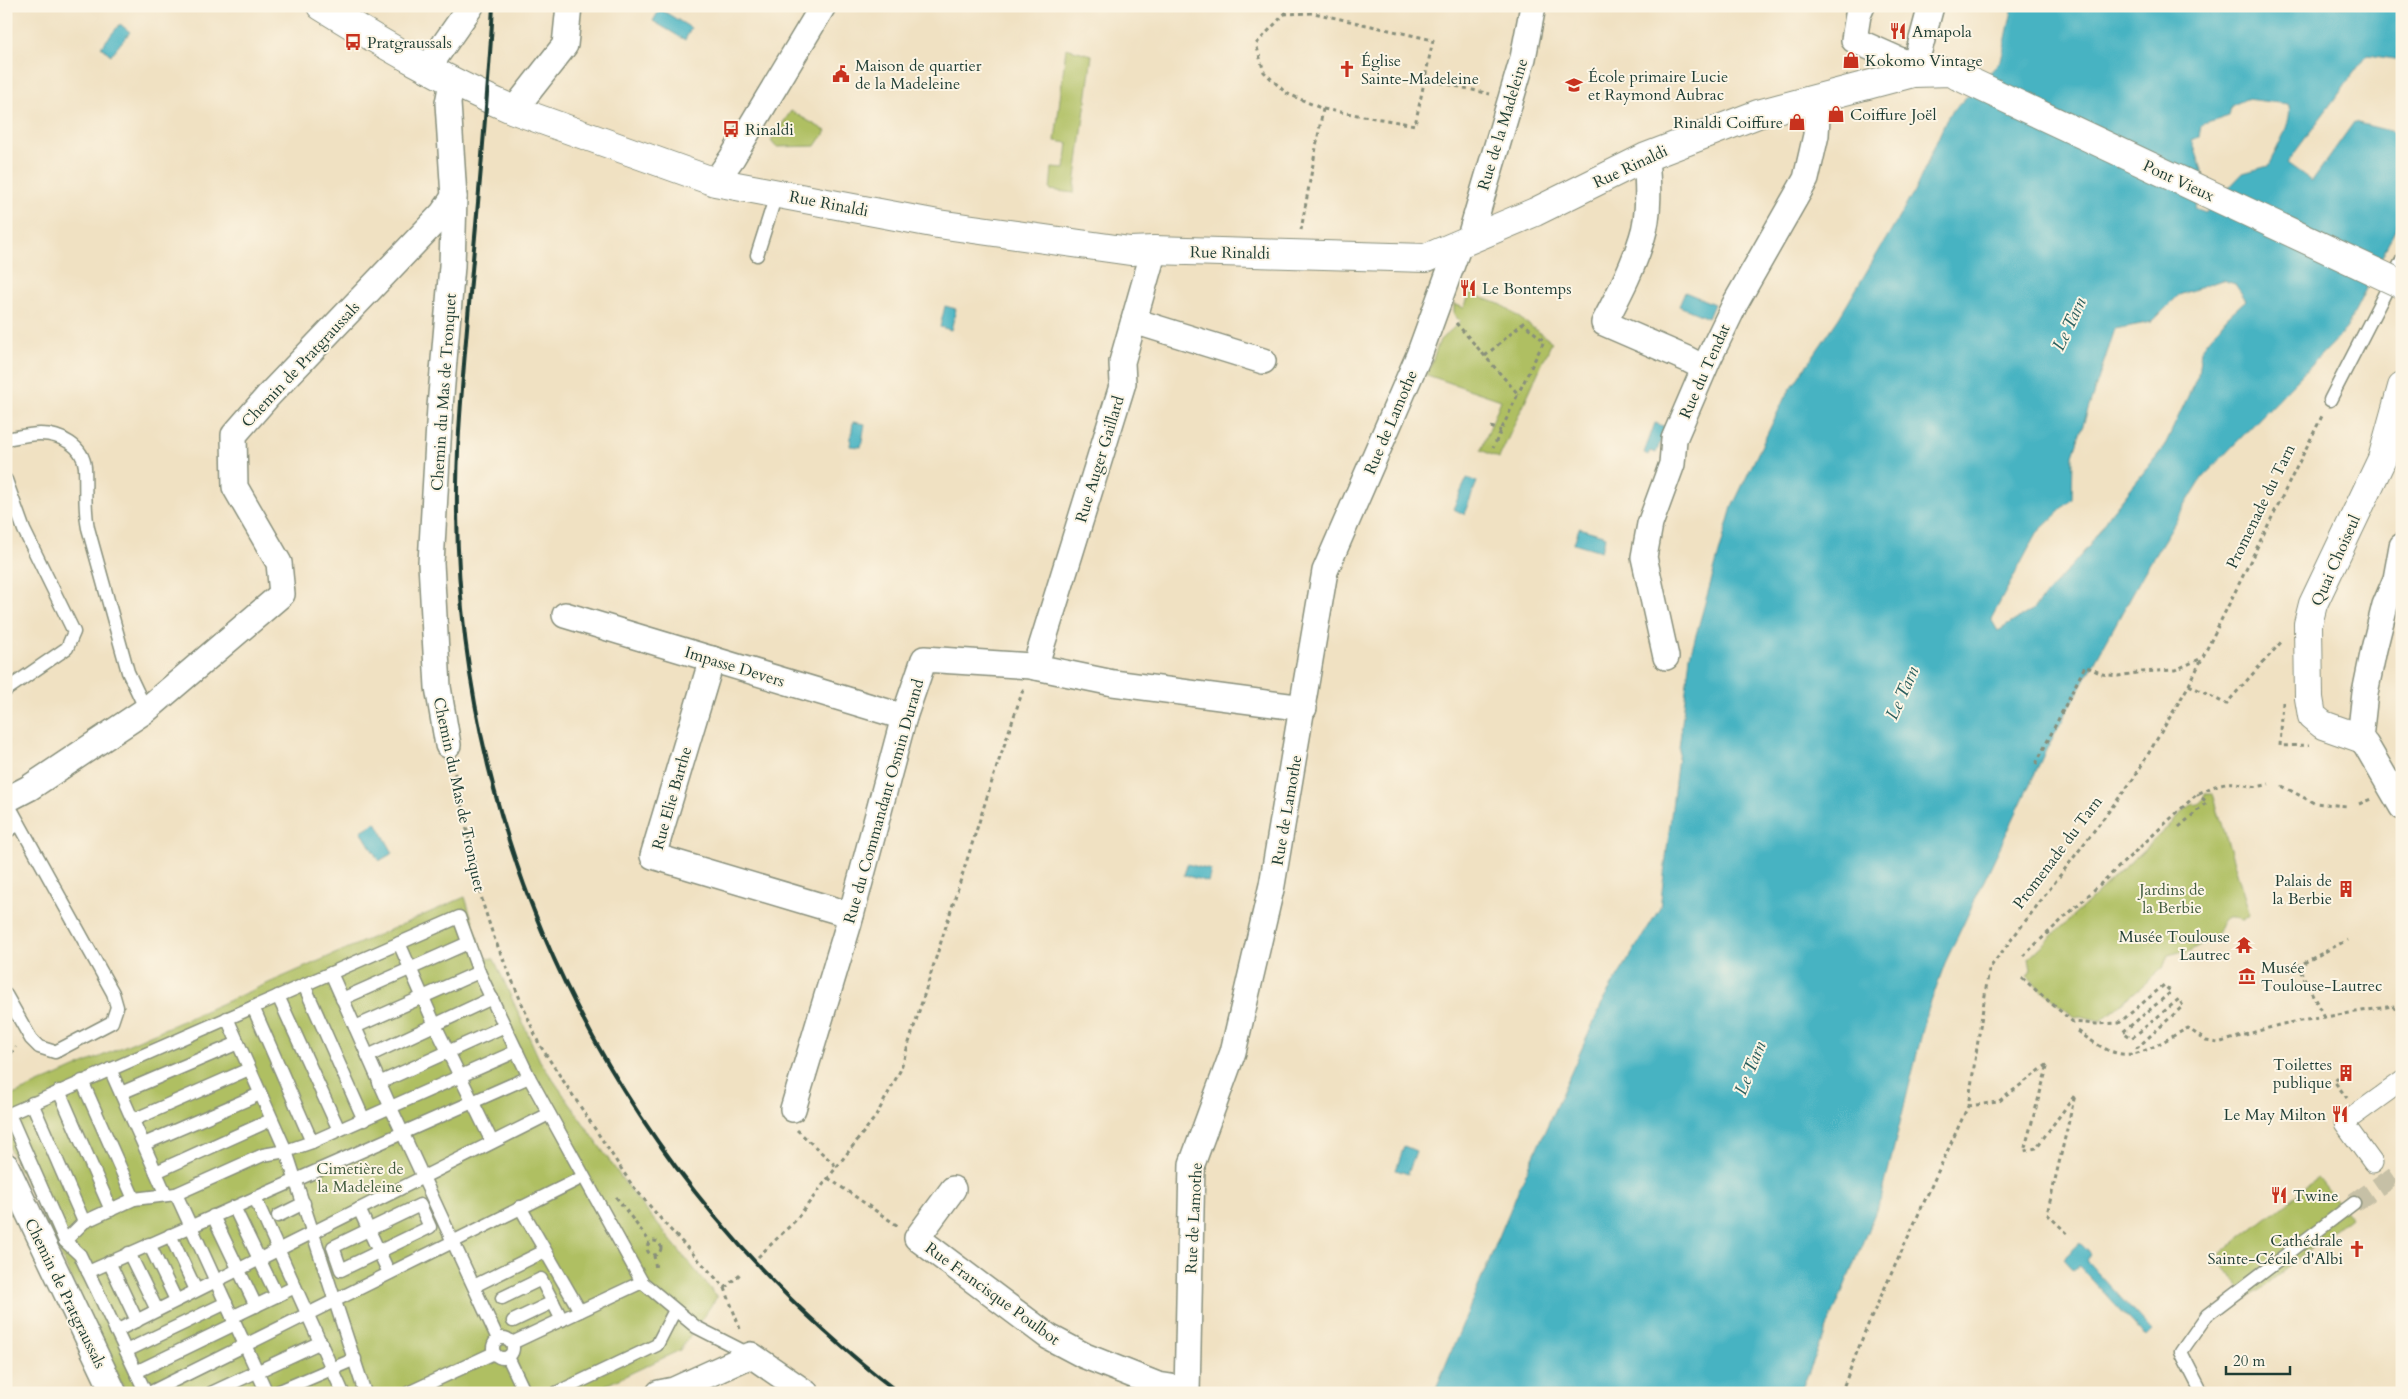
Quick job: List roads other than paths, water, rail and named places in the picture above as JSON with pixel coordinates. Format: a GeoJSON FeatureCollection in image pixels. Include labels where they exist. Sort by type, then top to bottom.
{"type":"FeatureCollection","features":[{"type":"Feature","properties":{"kind":"street"},"geometry":{"type":"LineString","coordinates":[[427,69],[471,6]]}},
{"type":"Feature","properties":{"kind":"street"},"geometry":{"type":"LineString","coordinates":[[514,110],[566,45],[569,6]]}},
{"type":"Feature","properties":{"kind":"street"},"geometry":{"type":"LineString","coordinates":[[715,182],[732,158],[823,6]]}},
{"type":"Feature","properties":{"kind":"street","name":"Rue de la Madeleine"},"geometry":{"type":"LineString","coordinates":[[1464,242],[1523,58],[1533,6]]}},
{"type":"Feature","properties":{"kind":"street"},"geometry":{"type":"LineString","coordinates":[[1862,6],[1858,14],[1854,40],[1914,70],[1931,6]]}},
{"type":"Feature","properties":{"kind":"street","name":"Rue Rinaldi"},"geometry":{"type":"LineString","coordinates":[[331,8],[427,69],[487,98],[514,110],[715,182],[777,192],[938,224],[1130,251],[1297,253],[1426,258],[1534,212],[1646,157],[1758,114],[1914,70],[1952,72],[1958,76]]}},
{"type":"Feature","properties":{"kind":"street","name":"Pont Vieux"},"geometry":{"type":"LineString","coordinates":[[1958,76],[2402,284]]}},
{"type":"Feature","properties":{"kind":"street"},"geometry":{"type":"LineString","coordinates":[[452,82],[448,103],[454,197]]}},
{"type":"Feature","properties":{"kind":"street","name":"Rue du Tendat"},"geometry":{"type":"LineString","coordinates":[[1666,657],[1644,557],[1650,524],[1672,464],[1674,440],[1704,368],[1736,302],[1806,179],[1816,135],[1818,98]]}},
{"type":"Feature","properties":{"kind":"street"},"geometry":{"type":"LineString","coordinates":[[1646,157],[1646,210],[1643,237],[1628,274],[1604,323],[1704,368]]}},
{"type":"Feature","properties":{"kind":"street","name":"Chemin de Pratgraussals"},"geometry":{"type":"LineString","coordinates":[[6,800],[146,710],[282,594],[279,563],[235,487],[234,435],[268,396],[442,214],[454,197]]}},
{"type":"Feature","properties":{"kind":"street","name":"Chemin du Mas de Tronquet"},"geometry":{"type":"LineString","coordinates":[[448,745],[438,687],[431,563],[440,407],[452,266],[454,197]]}},
{"type":"Feature","properties":{"kind":"street","name":"Rue de Lamothe"},"geometry":{"type":"LineString","coordinates":[[1187,1393],[1192,1164],[1234,1052],[1272,885],[1304,708],[1326,571],[1464,242]]}},
{"type":"Feature","properties":{"kind":"street","name":"Rue Auger Gaillard"},"geometry":{"type":"LineString","coordinates":[[1033,666],[1123,383],[1122,362],[1154,250]]}},
{"type":"Feature","properties":{"kind":"street"},"geometry":{"type":"LineString","coordinates":[[1134,321],[1263,361]]}},
{"type":"Feature","properties":{"kind":"street","name":"Quai Choiseul"},"geometry":{"type":"LineString","coordinates":[[2360,738],[2323,725],[2312,716],[2309,698],[2308,624],[2318,590],[2382,459],[2402,387]]}},
{"type":"Feature","properties":{"kind":"street"},"geometry":{"type":"LineString","coordinates":[[2402,546],[2396,579],[2385,605],[2374,649],[2365,693],[2360,738],[2402,807]]}},
{"type":"Feature","properties":{"kind":"street","name":"Impasse Devers"},"geometry":{"type":"LineString","coordinates":[[565,615],[904,717]]}},
{"type":"Feature","properties":{"kind":"street","name":"Rue Elie Barthe"},"geometry":{"type":"LineString","coordinates":[[712,658],[653,856],[851,915]]}},
{"type":"Feature","properties":{"kind":"street","name":"Rue du Commandant Osmin Durand"},"geometry":{"type":"LineString","coordinates":[[792,1109],[851,915],[904,717],[924,659],[1033,666],[1113,683],[1304,708]]}},
{"type":"Feature","properties":{"kind":"street"},"geometry":{"type":"LineString","coordinates":[[2372,1163],[2344,1122],[2402,1080]]}},
{"type":"Feature","properties":{"kind":"street","name":"Chemin de Pratgraussals"},"geometry":{"type":"LineString","coordinates":[[6,1166],[114,1393]]}},
{"type":"Feature","properties":{"kind":"street","name":"Rue Francisque Poulbot"},"geometry":{"type":"LineString","coordinates":[[954,1189],[917,1238],[1049,1337],[1085,1356],[1158,1385],[1171,1387],[1180,1393]]}},
{"type":"Feature","properties":{"kind":"street"},"geometry":{"type":"LineString","coordinates":[[659,1393],[674,1390],[751,1355],[806,1393]]}},
{"type":"Feature","properties":{"kind":"lane"},"geometry":{"type":"LineString","coordinates":[[757,255],[777,192]]}},
{"type":"Feature","properties":{"kind":"lane"},"geometry":{"type":"LineString","coordinates":[[2330,400],[2402,260]]}},
{"type":"Feature","properties":{"kind":"lane"},"geometry":{"type":"LineString","coordinates":[[6,439],[41,434],[63,438],[81,451],[85,466],[84,510],[88,528],[128,672],[146,710]]}},
{"type":"Feature","properties":{"kind":"lane"},"geometry":{"type":"LineString","coordinates":[[6,480],[24,530],[74,632],[67,648],[6,690]]}},
{"type":"Feature","properties":{"kind":"lane"},"geometry":{"type":"LineString","coordinates":[[6,800],[113,993],[117,1008],[112,1022],[55,1052],[39,1047],[31,1039],[6,995]]}},
{"type":"Feature","properties":{"kind":"lane"},"geometry":{"type":"LineString","coordinates":[[6,832],[20,824]]}},
{"type":"Feature","properties":{"kind":"lane"},"geometry":{"type":"LineString","coordinates":[[583,1176],[307,1313],[246,1346],[147,1393],[80,1255],[65,1241],[9,1114],[459,917],[479,972],[529,1077],[642,1282],[696,1327],[751,1355]]}},
{"type":"Feature","properties":{"kind":"lane"},"geometry":{"type":"LineString","coordinates":[[399,943],[435,1025],[492,1142]]}},
{"type":"Feature","properties":{"kind":"lane"},"geometry":{"type":"LineString","coordinates":[[342,999],[468,943]]}},
{"type":"Feature","properties":{"kind":"lane"},"geometry":{"type":"LineString","coordinates":[[355,1027],[479,972]]}},
{"type":"Feature","properties":{"kind":"lane"},"geometry":{"type":"LineString","coordinates":[[331,973],[390,1108],[498,1339]]}},
{"type":"Feature","properties":{"kind":"lane"},"geometry":{"type":"LineString","coordinates":[[304,985],[364,1120]]}},
{"type":"Feature","properties":{"kind":"lane"},"geometry":{"type":"LineString","coordinates":[[278,996],[340,1130]]}},
{"type":"Feature","properties":{"kind":"lane"},"geometry":{"type":"LineString","coordinates":[[368,1056],[492,998]]}},
{"type":"Feature","properties":{"kind":"lane"},"geometry":{"type":"LineString","coordinates":[[253,1007],[312,1142]]}},
{"type":"Feature","properties":{"kind":"lane"},"geometry":{"type":"LineString","coordinates":[[227,1018],[286,1151],[366,1393]]}},
{"type":"Feature","properties":{"kind":"lane"},"geometry":{"type":"LineString","coordinates":[[379,1083],[505,1026]]}},
{"type":"Feature","properties":{"kind":"lane"},"geometry":{"type":"LineString","coordinates":[[121,1093],[238,1043]]}},
{"type":"Feature","properties":{"kind":"lane"},"geometry":{"type":"LineString","coordinates":[[65,1241],[84,1222],[134,1199],[171,1195],[263,1155],[286,1151],[312,1142],[517,1052]]}},
{"type":"Feature","properties":{"kind":"lane"},"geometry":{"type":"LineString","coordinates":[[110,1069],[156,1172],[191,1226],[267,1393]]}},
{"type":"Feature","properties":{"kind":"lane"},"geometry":{"type":"LineString","coordinates":[[133,1120],[249,1069]]}},
{"type":"Feature","properties":{"kind":"lane"},"geometry":{"type":"LineString","coordinates":[[88,1272],[529,1077]]}},
{"type":"Feature","properties":{"kind":"lane"},"geometry":{"type":"LineString","coordinates":[[82,1081],[134,1199]]}},
{"type":"Feature","properties":{"kind":"lane"},"geometry":{"type":"LineString","coordinates":[[59,1091],[111,1210]]}},
{"type":"Feature","properties":{"kind":"lane"},"geometry":{"type":"LineString","coordinates":[[144,1144],[260,1094]]}},
{"type":"Feature","properties":{"kind":"lane"},"geometry":{"type":"LineString","coordinates":[[32,1103],[84,1222]]}},
{"type":"Feature","properties":{"kind":"lane"},"geometry":{"type":"LineString","coordinates":[[116,1331],[549,1114]]}},
{"type":"Feature","properties":{"kind":"lane"},"geometry":{"type":"LineString","coordinates":[[156,1172],[271,1120]]}},
{"type":"Feature","properties":{"kind":"lane"},"geometry":{"type":"LineString","coordinates":[[255,1198],[321,1342],[341,1392]]}},
{"type":"Feature","properties":{"kind":"lane"},"geometry":{"type":"LineString","coordinates":[[278,1216],[304,1203]]}},
{"type":"Feature","properties":{"kind":"lane"},"geometry":{"type":"LineString","coordinates":[[2202,1393],[2181,1352],[2207,1316],[2354,1203]]}},
{"type":"Feature","properties":{"kind":"lane"},"geometry":{"type":"LineString","coordinates":[[420,1205],[430,1226],[341,1270],[333,1247],[368,1230],[420,1205]]}},
{"type":"Feature","properties":{"kind":"lane"},"geometry":{"type":"LineString","coordinates":[[234,1207],[277,1296]]}},
{"type":"Feature","properties":{"kind":"lane"},"geometry":{"type":"LineString","coordinates":[[520,1207],[580,1311]]}},
{"type":"Feature","properties":{"kind":"lane"},"geometry":{"type":"LineString","coordinates":[[358,1209],[388,1273]]}},
{"type":"Feature","properties":{"kind":"lane"},"geometry":{"type":"LineString","coordinates":[[213,1216],[256,1306]]}},
{"type":"Feature","properties":{"kind":"lane"},"geometry":{"type":"LineString","coordinates":[[170,1235],[196,1290]]}},
{"type":"Feature","properties":{"kind":"lane"},"geometry":{"type":"LineString","coordinates":[[149,1244],[176,1300]]}},
{"type":"Feature","properties":{"kind":"lane"},"geometry":{"type":"LineString","coordinates":[[474,1286],[545,1251]]}},
{"type":"Feature","properties":{"kind":"lane"},"geometry":{"type":"LineString","coordinates":[[129,1253],[157,1310]]}},
{"type":"Feature","properties":{"kind":"lane"},"geometry":{"type":"LineString","coordinates":[[109,1262],[137,1321]]}},
{"type":"Feature","properties":{"kind":"lane"},"geometry":{"type":"LineString","coordinates":[[502,1298],[541,1279],[562,1320]]}},
{"type":"Feature","properties":{"kind":"lane"},"geometry":{"type":"LineString","coordinates":[[512,1343],[642,1282]]}},
{"type":"Feature","properties":{"kind":"lane"},"geometry":{"type":"LineString","coordinates":[[136,1372],[234,1321],[256,1306],[295,1287]]}},
{"type":"Feature","properties":{"kind":"lane"},"geometry":{"type":"LineString","coordinates":[[513,1321],[553,1302]]}},
{"type":"Feature","properties":{"kind":"lane"},"geometry":{"type":"LineString","coordinates":[[126,1351],[226,1303]]}},
{"type":"Feature","properties":{"kind":"lane"},"geometry":{"type":"LineString","coordinates":[[556,1393],[657,1345],[675,1310]]}},
{"type":"Feature","properties":{"kind":"lane"},"geometry":{"type":"LineString","coordinates":[[506,1338],[512,1343],[513,1351],[508,1357],[500,1358],[494,1353],[493,1345],[498,1339],[506,1338]]}},
{"type":"Feature","properties":{"kind":"lane"},"geometry":{"type":"LineString","coordinates":[[211,1393],[321,1342]]}},
{"type":"Feature","properties":{"kind":"lane"},"geometry":{"type":"LineString","coordinates":[[408,1393],[494,1353]]}},
{"type":"Feature","properties":{"kind":"lane"},"geometry":{"type":"LineString","coordinates":[[508,1357],[525,1393]]}},
{"type":"Feature","properties":{"kind":"lane"},"geometry":{"type":"LineString","coordinates":[[275,1393],[354,1359]]}},
{"type":"Feature","properties":{"kind":"water","name":"Le Tarn"},"geometry":{"type":"Polygon","coordinates":[[[2013,6],[2402,6],[2402,60],[2367,55],[2287,163],[2312,181],[2354,122],[2402,134],[2402,216],[2346,329],[2202,478],[2145,571],[2047,748],[1945,963],[1927,1013],[1882,1196],[1800,1393],[1434,1393],[1518,1191],[1604,999],[1660,908],[1690,656],[1732,507],[1785,397],[1839,318],[1915,190],[1948,116],[2001,61],[2013,6]],[[2246,99],[2231,106],[2229,116],[2201,125],[2199,137],[2192,140],[2206,182],[2195,208],[2206,212],[2243,173],[2268,166],[2279,144],[2289,118],[2288,104],[2246,99]],[[2222,280],[2179,295],[2152,322],[2115,329],[2073,455],[2072,499],[2037,533],[1991,619],[1998,631],[2032,610],[2090,545],[2111,513],[2164,447],[2198,375],[2201,350],[2227,317],[2246,300],[2235,284],[2222,280]]]}},
{"type":"Feature","properties":{"kind":"water"},"geometry":{"type":"Polygon","coordinates":[[[660,9],[691,28],[685,40],[653,21],[660,9]]]}},
{"type":"Feature","properties":{"kind":"water"},"geometry":{"type":"Polygon","coordinates":[[[120,24],[130,32],[111,55],[101,47],[120,24]]]}},
{"type":"Feature","properties":{"kind":"water"},"geometry":{"type":"Polygon","coordinates":[[[1685,292],[1714,304],[1708,318],[1679,306],[1685,292]]]}},
{"type":"Feature","properties":{"kind":"water"},"geometry":{"type":"Polygon","coordinates":[[[945,306],[956,309],[951,330],[940,327],[945,306]]]}},
{"type":"Feature","properties":{"kind":"water"},"geometry":{"type":"Polygon","coordinates":[[[853,422],[865,424],[861,447],[850,446],[853,422]]]}},
{"type":"Feature","properties":{"kind":"water"},"geometry":{"type":"Polygon","coordinates":[[[1655,423],[1666,427],[1656,453],[1650,451],[1648,455],[1644,453],[1655,423]]]}},
{"type":"Feature","properties":{"kind":"water"},"geometry":{"type":"Polygon","coordinates":[[[1467,478],[1477,482],[1464,514],[1453,509],[1467,478]]]}},
{"type":"Feature","properties":{"kind":"water"},"geometry":{"type":"Polygon","coordinates":[[[1579,528],[1606,536],[1601,551],[1574,543],[1579,528]]]}},
{"type":"Feature","properties":{"kind":"water"},"geometry":{"type":"Polygon","coordinates":[[[376,822],[393,853],[379,861],[361,831],[376,822]]]}},
{"type":"Feature","properties":{"kind":"water"},"geometry":{"type":"Polygon","coordinates":[[[1187,864],[1211,870],[1208,882],[1184,875],[1187,864]]]}},
{"type":"Feature","properties":{"kind":"water"},"geometry":{"type":"Polygon","coordinates":[[[1404,1146],[1416,1151],[1408,1174],[1396,1170],[1404,1146]]]}},
{"type":"Feature","properties":{"kind":"water"},"geometry":{"type":"Polygon","coordinates":[[[2080,1243],[2091,1254],[2086,1260],[2152,1332],[2146,1338],[2079,1266],[2073,1270],[2063,1259],[2080,1243]]]}},
{"type":"Feature","properties":{"kind":"tunnel"},"geometry":{"type":"LineString","coordinates":[[2354,1203],[2386,1181],[2373,1163]]}},
{"type":"Feature","properties":{"kind":"railway"},"geometry":{"type":"LineString","coordinates":[[493,6],[485,127],[461,397],[457,489],[465,641],[488,767],[525,888],[575,1004],[638,1113],[714,1215],[801,1309],[899,1393]]}},
{"type":"Feature","properties":{"kind":"place","name":"Amapola"},"geometry":{"type":"Point","coordinates":[1898,31]}},
{"type":"Feature","properties":{"kind":"place","name":"Pratgraussals"},"geometry":{"type":"Point","coordinates":[353,42]}},
{"type":"Feature","properties":{"kind":"place","name":"Kokomo Vintage"},"geometry":{"type":"Point","coordinates":[1851,60]}},
{"type":"Feature","properties":{"kind":"place","name":"Église Sainte-Madeleine"},"geometry":{"type":"Point","coordinates":[1347,69]}},
{"type":"Feature","properties":{"kind":"place","name":"Maison de quartier de la Madeleine"},"geometry":{"type":"Point","coordinates":[841,74]}},
{"type":"Feature","properties":{"kind":"place","name":"École primaire Lucie et Raymond Aubrac"},"geometry":{"type":"Point","coordinates":[1574,85]}},
{"type":"Feature","properties":{"kind":"place","name":"Coiffure Joël"},"geometry":{"type":"Point","coordinates":[1836,114]}},
{"type":"Feature","properties":{"kind":"place","name":"Rinaldi Coiffure"},"geometry":{"type":"Point","coordinates":[1797,122]}},
{"type":"Feature","properties":{"kind":"place","name":"Rinaldi"},"geometry":{"type":"Point","coordinates":[731,129]}},
{"type":"Feature","properties":{"kind":"place","name":"Le Bontemps"},"geometry":{"type":"Point","coordinates":[1468,288]}},
{"type":"Feature","properties":{"kind":"place","name":"Palais de la Berbie"},"geometry":{"type":"Point","coordinates":[2346,889]}},
{"type":"Feature","properties":{"kind":"place","name":"Musée Toulouse Lautrec"},"geometry":{"type":"Point","coordinates":[2244,945]}},
{"type":"Feature","properties":{"kind":"place","name":"Musée Toulouse-Lautrec"},"geometry":{"type":"Point","coordinates":[2247,976]}},
{"type":"Feature","properties":{"kind":"place","name":"Toilettes publique"},"geometry":{"type":"Point","coordinates":[2346,1073]}},
{"type":"Feature","properties":{"kind":"place","name":"Le May Milton"},"geometry":{"type":"Point","coordinates":[2340,1114]}},
{"type":"Feature","properties":{"kind":"place","name":"Twine"},"geometry":{"type":"Point","coordinates":[2279,1195]}},
{"type":"Feature","properties":{"kind":"place","name":"Cathédrale Sainte-Cécile d'Albi"},"geometry":{"type":"Point","coordinates":[2357,1249]}},
{"type":"Feature","properties":{"kind":"park label","name":"Jardins de la Berbie"},"geometry":{"type":"Point","coordinates":[2172,898]}},
{"type":"Feature","properties":{"kind":"park label","name":"Cimetière de la Madeleine"},"geometry":{"type":"Point","coordinates":[360,1177]}}]}
